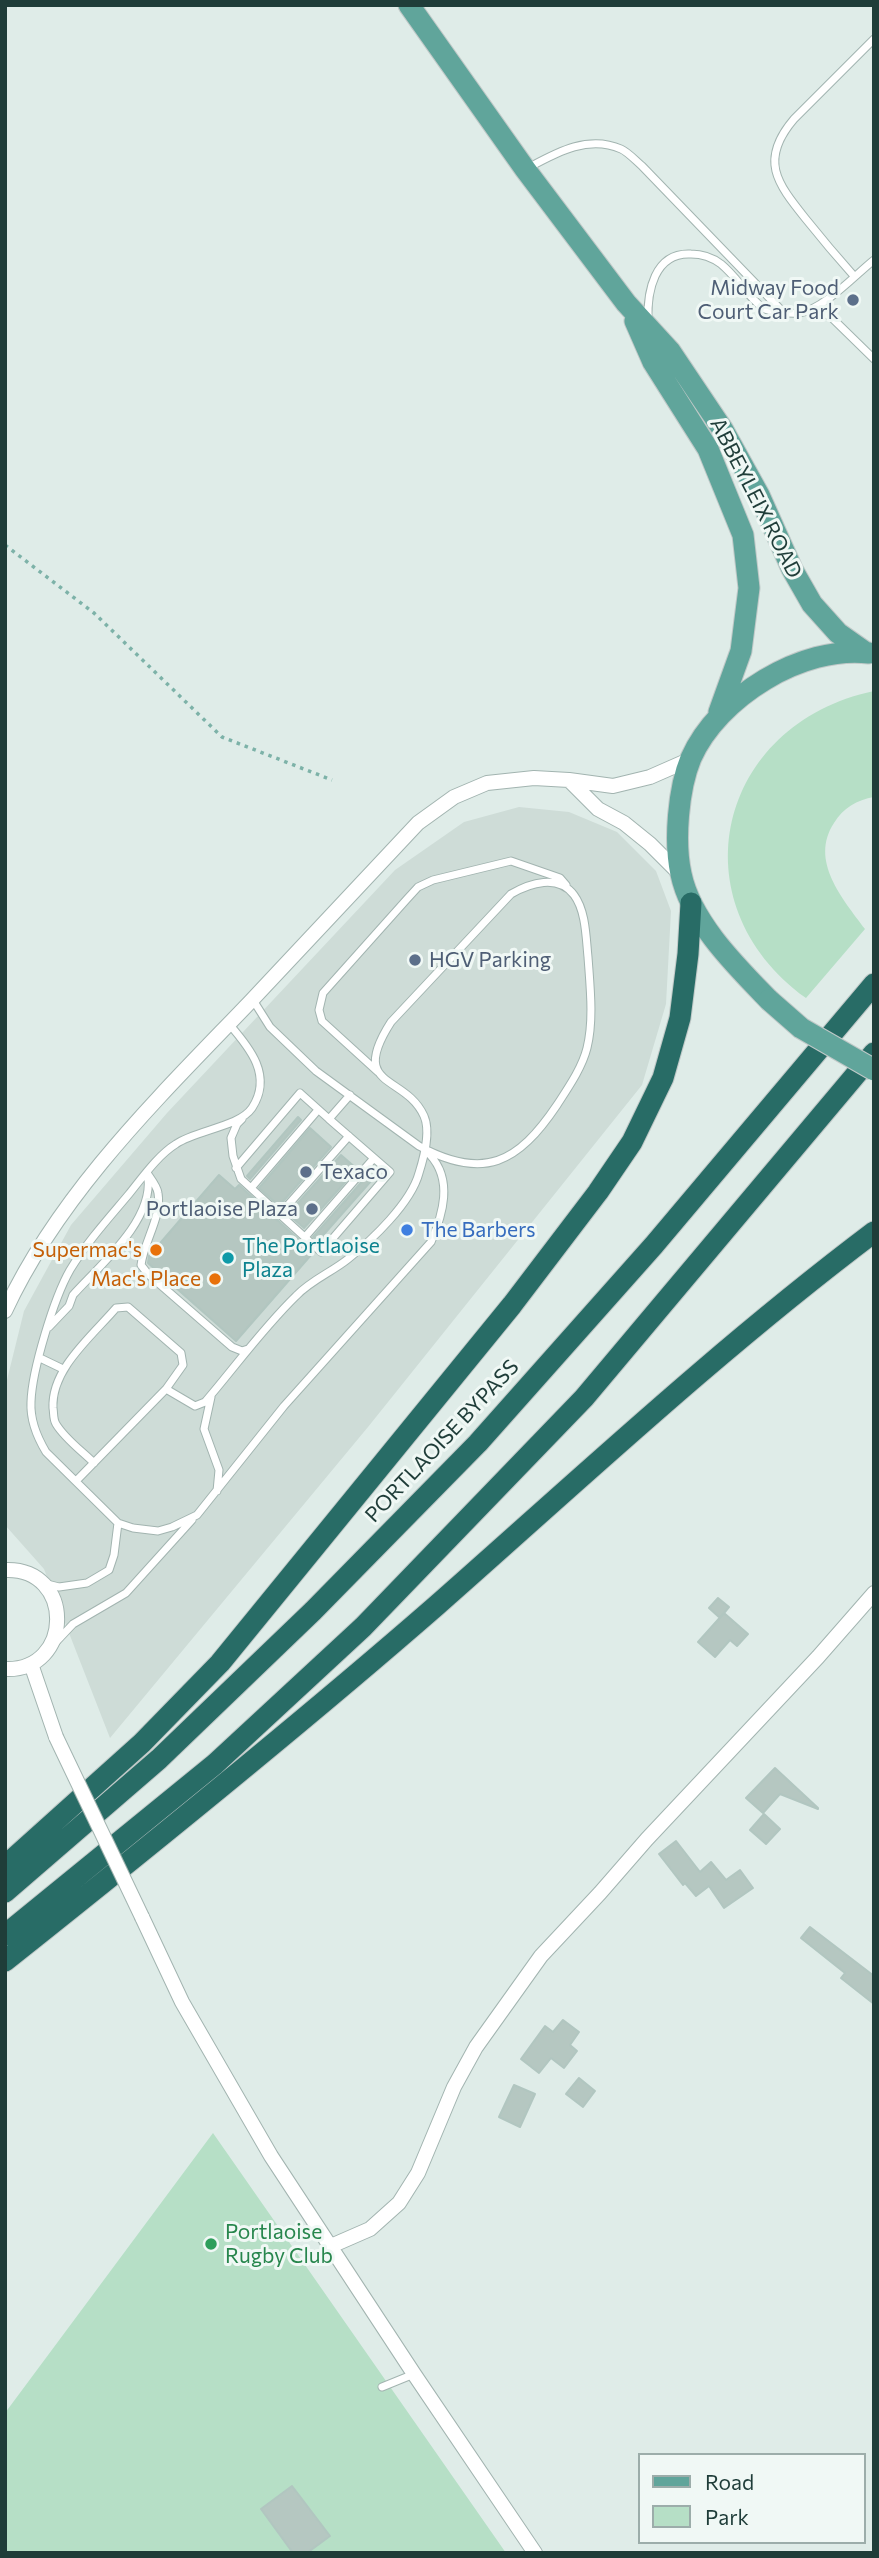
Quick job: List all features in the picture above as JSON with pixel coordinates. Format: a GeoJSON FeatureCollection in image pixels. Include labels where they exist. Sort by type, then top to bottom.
{"type":"FeatureCollection","features":[{"type":"Feature","properties":{"kind":"highway"},"geometry":{"type":"LineString","coordinates":[[5,1866],[142,1743],[220,1663],[512,1305],[598,1192],[632,1142],[663,1078],[680,1018],[691,903]]}},
{"type":"Feature","properties":{"kind":"highway","name":"PORTLAOISE BYPASS"},"geometry":{"type":"LineString","coordinates":[[5,1892],[159,1759],[313,1611],[478,1443],[654,1245],[874,984]]}},
{"type":"Feature","properties":{"kind":"highway"},"geometry":{"type":"LineString","coordinates":[[5,1935],[215,1764],[363,1627],[584,1398],[874,1054]]}},
{"type":"Feature","properties":{"kind":"highway"},"geometry":{"type":"LineString","coordinates":[[5,1961],[213,1796],[435,1606],[675,1392],[874,1232]]}},
{"type":"Feature","properties":{"kind":"main road","name":"ABBEYLEIX ROAD"},"geometry":{"type":"LineString","coordinates":[[409,5],[525,169],[626,303],[670,351],[723,430],[759,495],[792,569],[812,604],[838,633],[870,653]]}},
{"type":"Feature","properties":{"kind":"main road","name":"ABBEYLEIX ROAD"},"geometry":{"type":"LineString","coordinates":[[626,303],[653,362],[708,449],[743,535],[749,588],[741,650],[717,718]]}},
{"type":"Feature","properties":{"kind":"main road"},"geometry":{"type":"LineString","coordinates":[[870,653],[830,655],[802,662],[766,679],[740,696],[717,718],[691,758],[682,793],[677,840],[681,875],[691,903],[733,963],[801,1028],[874,1070]]}},
{"type":"Feature","properties":{"kind":"street"},"geometry":{"type":"LineString","coordinates":[[5,1311],[19,1282],[68,1205],[130,1132],[418,823],[445,804],[487,783],[534,778],[612,786],[650,777],[691,758]]}},
{"type":"Feature","properties":{"kind":"street"},"geometry":{"type":"LineString","coordinates":[[569,780],[598,809],[624,823],[650,844],[681,875]]}},
{"type":"Feature","properties":{"kind":"street"},"geometry":{"type":"LineString","coordinates":[[5,1570],[20,1571],[41,1582],[54,1600],[57,1611],[56,1632],[47,1651],[31,1664],[5,1669]]}},
{"type":"Feature","properties":{"kind":"street"},"geometry":{"type":"LineString","coordinates":[[331,2246],[370,2229],[399,2203],[418,2173],[454,2087],[476,2047],[541,1956],[809,1667],[874,1593]]}},
{"type":"Feature","properties":{"kind":"street"},"geometry":{"type":"LineString","coordinates":[[31,1664],[56,1737],[182,2002],[220,2070],[271,2157],[535,2553]]}},
{"type":"Feature","properties":{"kind":"lane"},"geometry":{"type":"LineString","coordinates":[[854,276],[780,186],[775,172],[776,149],[783,132],[794,119],[874,39]]}},
{"type":"Feature","properties":{"kind":"lane"},"geometry":{"type":"LineString","coordinates":[[525,169],[565,148],[594,144],[621,149],[651,176],[782,311]]}},
{"type":"Feature","properties":{"kind":"lane"},"geometry":{"type":"LineString","coordinates":[[649,327],[647,298],[654,278],[664,262],[684,254],[702,254],[720,263],[765,310],[798,313],[815,308],[874,260]]}},
{"type":"Feature","properties":{"kind":"lane"},"geometry":{"type":"LineString","coordinates":[[815,308],[831,317],[874,359]]}},
{"type":"Feature","properties":{"kind":"lane"},"geometry":{"type":"LineString","coordinates":[[166,1389],[195,1406],[205,1402],[297,1294],[348,1259],[389,1219],[409,1196],[419,1176],[425,1149],[427,1126],[419,1108],[322,1021],[320,1002],[323,993],[418,887],[433,880],[511,862],[560,878],[579,905],[585,932],[590,1014],[587,1049],[571,1083],[533,1138],[516,1153],[499,1162],[457,1162],[425,1149],[316,1071],[270,1027],[253,999]]}},
{"type":"Feature","properties":{"kind":"lane"},"geometry":{"type":"LineString","coordinates":[[382,1076],[376,1066],[375,1055],[391,1022],[511,894],[546,881],[555,882],[573,894]]}},
{"type":"Feature","properties":{"kind":"lane"},"geometry":{"type":"LineString","coordinates":[[229,1024],[262,1074],[260,1092],[251,1110],[237,1124],[231,1138],[236,1168],[241,1179],[321,1252],[390,1172],[300,1093],[236,1168]]}},
{"type":"Feature","properties":{"kind":"lane"},"geometry":{"type":"LineString","coordinates":[[329,1119],[350,1095]]}},
{"type":"Feature","properties":{"kind":"lane"},"geometry":{"type":"LineString","coordinates":[[197,1515],[158,1531],[133,1528],[118,1522],[46,1452],[33,1423],[30,1403],[47,1330],[69,1272],[91,1238],[176,1143],[234,1121],[251,1110]]}},
{"type":"Feature","properties":{"kind":"lane"},"geometry":{"type":"LineString","coordinates":[[251,1188],[318,1110]]}},
{"type":"Feature","properties":{"kind":"lane"},"geometry":{"type":"LineString","coordinates":[[280,1214],[349,1136]]}},
{"type":"Feature","properties":{"kind":"lane"},"geometry":{"type":"LineString","coordinates":[[47,1651],[73,1624],[126,1593],[197,1515],[284,1406],[431,1242],[442,1216],[443,1187],[442,1174],[425,1149]]}},
{"type":"Feature","properties":{"kind":"lane"},"geometry":{"type":"LineString","coordinates":[[305,1237],[374,1158]]}},
{"type":"Feature","properties":{"kind":"lane"},"geometry":{"type":"LineString","coordinates":[[147,1173],[158,1191],[158,1206],[143,1250],[141,1265],[232,1347],[242,1351],[252,1346]]}},
{"type":"Feature","properties":{"kind":"lane"},"geometry":{"type":"LineString","coordinates":[[47,1330],[69,1306],[73,1295],[138,1220],[146,1205],[149,1190],[147,1173]]}},
{"type":"Feature","properties":{"kind":"lane"},"geometry":{"type":"LineString","coordinates":[[77,1480],[94,1463],[166,1389],[183,1365],[181,1353],[128,1307],[116,1308],[63,1369],[56,1382],[53,1399],[54,1421],[94,1463]]}},
{"type":"Feature","properties":{"kind":"lane"},"geometry":{"type":"LineString","coordinates":[[40,1358],[63,1369]]}},
{"type":"Feature","properties":{"kind":"lane"},"geometry":{"type":"LineString","coordinates":[[212,1393],[204,1429],[219,1470],[217,1491]]}},
{"type":"Feature","properties":{"kind":"lane"},"geometry":{"type":"LineString","coordinates":[[41,1582],[59,1587],[87,1583],[109,1570],[114,1555],[118,1522]]}},
{"type":"Feature","properties":{"kind":"lane"},"geometry":{"type":"LineString","coordinates":[[382,2387],[414,2374]]}},
{"type":"Feature","properties":{"kind":"path"},"geometry":{"type":"LineString","coordinates":[[5,545],[94,613],[222,737],[332,780]]}},
{"type":"Feature","properties":{"kind":"shaded area","name":"Portlaoise Plaza"},"geometry":{"type":"Polygon","coordinates":[[[519,807],[569,812],[617,832],[656,871],[671,911],[666,1004],[642,1085],[368,1427],[110,1738],[44,1569],[5,1525],[5,1388],[24,1311],[71,1225],[167,1113],[395,870],[464,822],[519,807]]]}},
{"type":"Feature","properties":{"kind":"green space"},"geometry":{"type":"Polygon","coordinates":[[[874,691],[874,797],[856,803],[842,813],[827,837],[825,851],[832,879],[865,929],[806,998],[765,959],[739,915],[729,868],[732,821],[749,778],[779,740],[821,710],[874,691]]]}},
{"type":"Feature","properties":{"kind":"green space","name":"Portlaoise Rugby Club"},"geometry":{"type":"Polygon","coordinates":[[[213,2133],[506,2553],[5,2553],[5,2413],[213,2133]]]}},
{"type":"Feature","properties":{"kind":"building"},"geometry":{"type":"Polygon","coordinates":[[[298,1117],[301,1120],[250,1179],[247,1176],[298,1117]]]}},
{"type":"Feature","properties":{"kind":"building"},"geometry":{"type":"Polygon","coordinates":[[[310,1128],[331,1147],[279,1206],[259,1188],[310,1128]]]}},
{"type":"Feature","properties":{"kind":"building"},"geometry":{"type":"Polygon","coordinates":[[[341,1155],[357,1169],[304,1228],[288,1214],[341,1155]]]}},
{"type":"Feature","properties":{"kind":"building","name":"The Portlaoise Plaza"},"geometry":{"type":"Polygon","coordinates":[[[219,1175],[235,1189],[239,1185],[310,1250],[308,1253],[311,1255],[236,1341],[148,1263],[149,1256],[219,1175]]]}},
{"type":"Feature","properties":{"kind":"building"},"geometry":{"type":"Polygon","coordinates":[[[366,1177],[371,1181],[318,1241],[313,1237],[366,1177]]]}},
{"type":"Feature","properties":{"kind":"building"},"geometry":{"type":"Polygon","coordinates":[[[718,1598],[729,1607],[720,1618],[709,1608],[718,1598]]]}},
{"type":"Feature","properties":{"kind":"building"},"geometry":{"type":"Polygon","coordinates":[[[724,1613],[748,1634],[737,1646],[730,1640],[715,1657],[698,1642],[724,1613]]]}},
{"type":"Feature","properties":{"kind":"building"},"geometry":{"type":"Polygon","coordinates":[[[775,1768],[818,1809],[780,1794],[763,1813],[746,1798],[775,1768]]]}},
{"type":"Feature","properties":{"kind":"building"},"geometry":{"type":"Polygon","coordinates":[[[764,1814],[780,1829],[766,1844],[750,1830],[764,1814]]]}},
{"type":"Feature","properties":{"kind":"building"},"geometry":{"type":"Polygon","coordinates":[[[676,1841],[700,1872],[711,1862],[726,1880],[740,1870],[753,1888],[724,1908],[709,1886],[696,1896],[685,1883],[683,1885],[659,1854],[676,1841]]]}},
{"type":"Feature","properties":{"kind":"building"},"geometry":{"type":"Polygon","coordinates":[[[810,1927],[874,1976],[874,2004],[841,1978],[845,1973],[801,1938],[810,1927]]]}},
{"type":"Feature","properties":{"kind":"building"},"geometry":{"type":"Polygon","coordinates":[[[563,2020],[579,2032],[570,2045],[577,2051],[564,2068],[551,2058],[539,2073],[521,2059],[545,2026],[553,2032],[563,2020]]]}},
{"type":"Feature","properties":{"kind":"building"},"geometry":{"type":"Polygon","coordinates":[[[579,2078],[595,2091],[583,2107],[566,2094],[579,2078]]]}},
{"type":"Feature","properties":{"kind":"building"},"geometry":{"type":"Polygon","coordinates":[[[514,2085],[535,2094],[520,2127],[499,2117],[514,2085]]]}},
{"type":"Feature","properties":{"kind":"building"},"geometry":{"type":"Polygon","coordinates":[[[292,2486],[330,2536],[307,2553],[293,2553],[261,2509],[292,2486]]]}},
{"type":"Feature","properties":{"kind":"place","name":"Midway Food Court Car Park"},"geometry":{"type":"Point","coordinates":[853,300]}},
{"type":"Feature","properties":{"kind":"place","name":"HGV Parking"},"geometry":{"type":"Point","coordinates":[415,960]}},
{"type":"Feature","properties":{"kind":"place","name":"Texaco"},"geometry":{"type":"Point","coordinates":[306,1172]}},
{"type":"Feature","properties":{"kind":"place","name":"Portlaoise Plaza"},"geometry":{"type":"Point","coordinates":[312,1209]}},
{"type":"Feature","properties":{"kind":"place","name":"The Barbers"},"geometry":{"type":"Point","coordinates":[407,1230]}},
{"type":"Feature","properties":{"kind":"place","name":"Supermac's"},"geometry":{"type":"Point","coordinates":[156,1250]}},
{"type":"Feature","properties":{"kind":"place","name":"The Portlaoise Plaza"},"geometry":{"type":"Point","coordinates":[228,1258]}},
{"type":"Feature","properties":{"kind":"place","name":"Mac's Place"},"geometry":{"type":"Point","coordinates":[215,1279]}},
{"type":"Feature","properties":{"kind":"place","name":"Portlaoise Rugby Club"},"geometry":{"type":"Point","coordinates":[211,2244]}}]}
